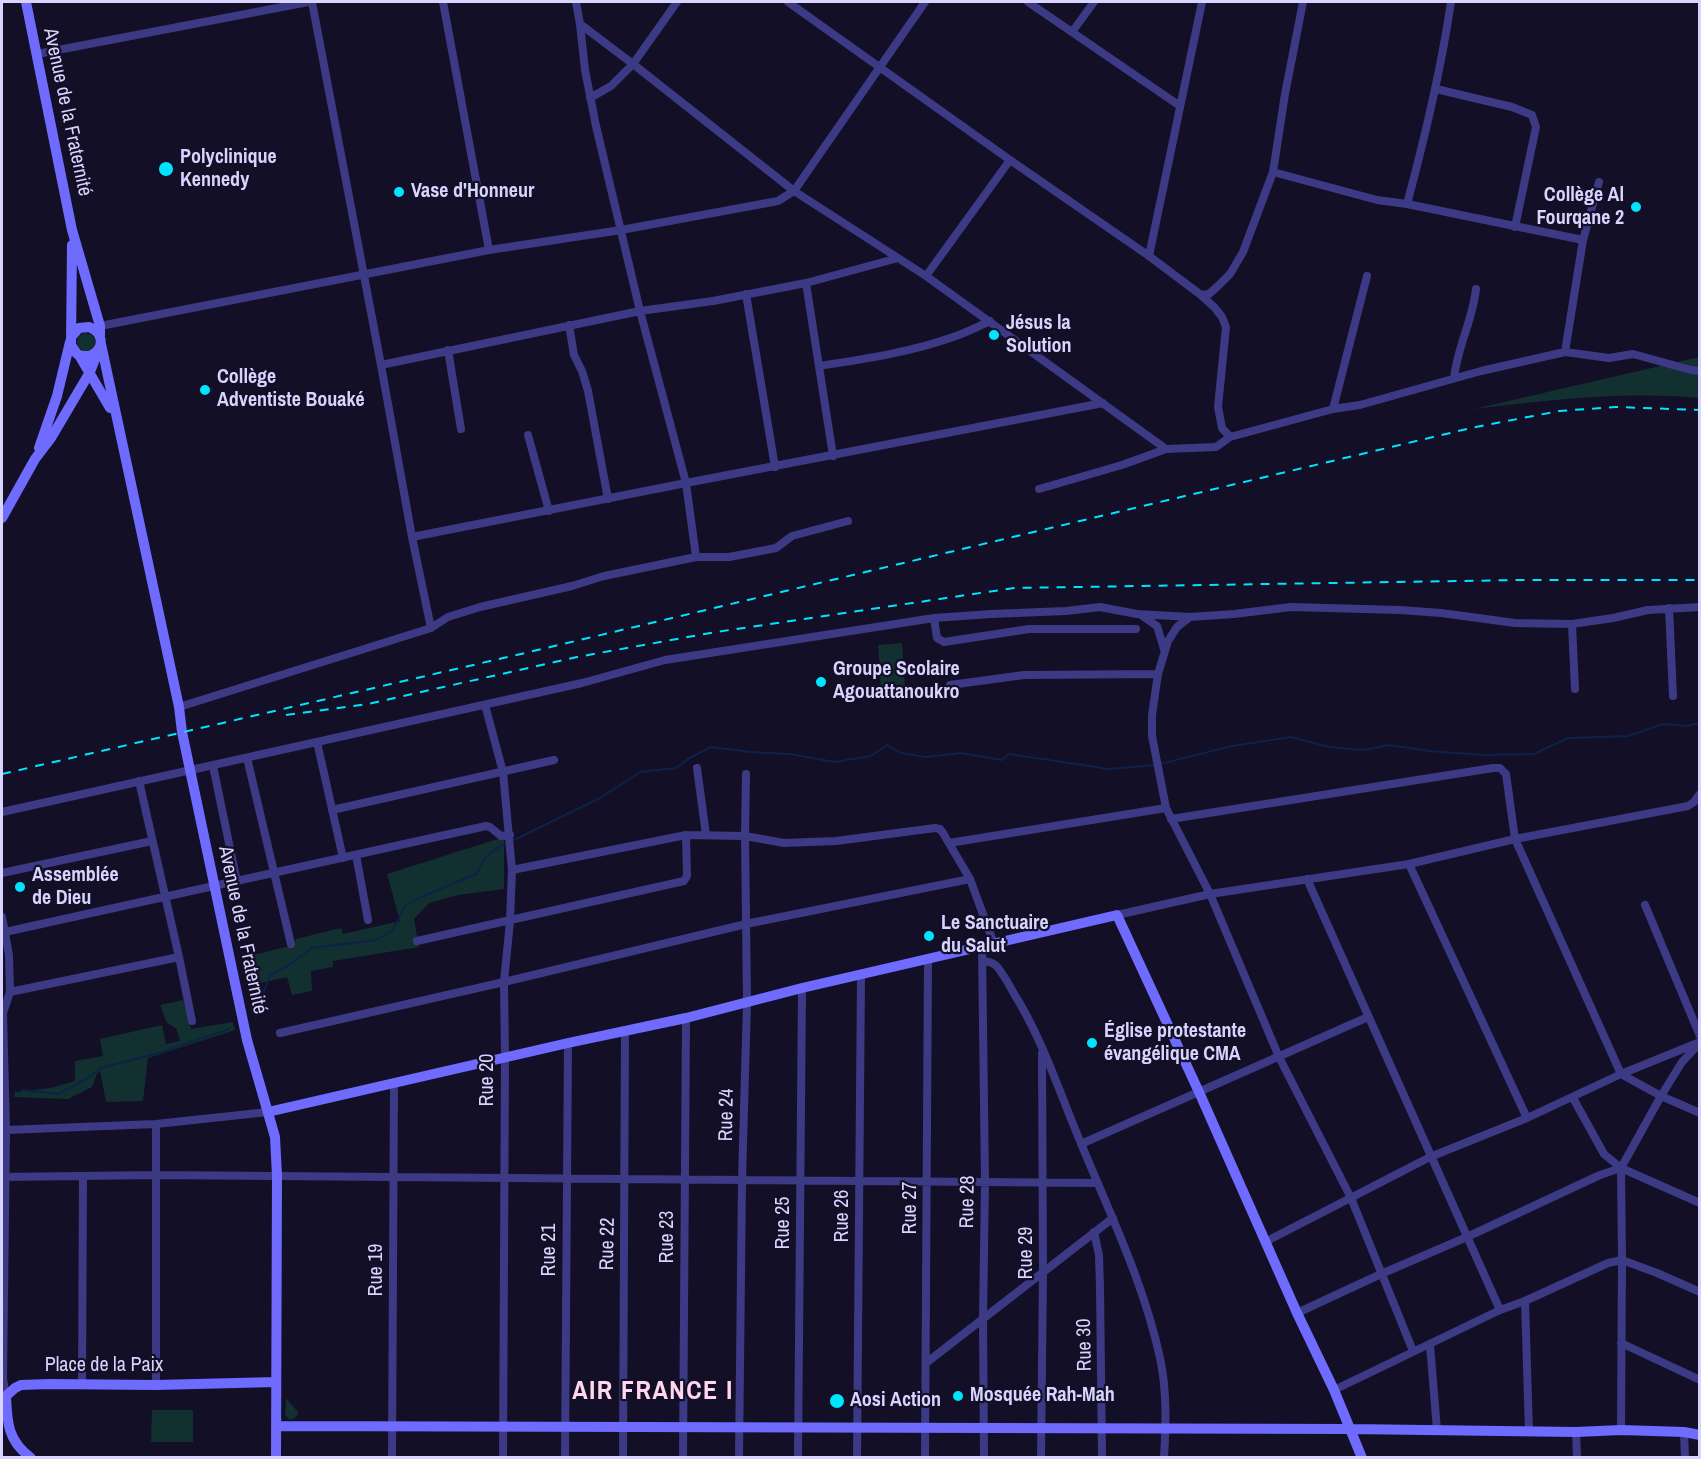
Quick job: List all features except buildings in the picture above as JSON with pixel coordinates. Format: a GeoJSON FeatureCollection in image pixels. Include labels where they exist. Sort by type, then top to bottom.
{"type":"FeatureCollection","features":[{"type":"Feature","properties":{"kind":"main road","name":"Avenue de la Fraternité"},"geometry":{"type":"LineString","coordinates":[[26,2],[72,230],[100,340],[179,706],[182,732],[247,1040],[275,1137],[277,1176],[276,1458]]}},
{"type":"Feature","properties":{"kind":"main road","name":"Avenue de la Fraternité"},"geometry":{"type":"LineString","coordinates":[[72,230],[72,349],[79,355],[90,372],[115,416]]}},
{"type":"Feature","properties":{"kind":"main road"},"geometry":{"type":"LineString","coordinates":[[2,518],[35,459],[51,438],[90,372],[100,340],[98,332],[89,327],[78,328],[71,338],[57,396],[35,459]]}},
{"type":"Feature","properties":{"kind":"main road"},"geometry":{"type":"LineString","coordinates":[[79,355],[91,356],[100,340]]}},
{"type":"Feature","properties":{"kind":"main road"},"geometry":{"type":"LineString","coordinates":[[268,1112],[747,1004],[802,988],[1117,915],[1334,1390],[1362,1458]]}},
{"type":"Feature","properties":{"kind":"main road","name":"Place de la Paix"},"geometry":{"type":"LineString","coordinates":[[4,1400],[21,1385],[276,1382]]}},
{"type":"Feature","properties":{"kind":"main road"},"geometry":{"type":"LineString","coordinates":[[4,1400],[19,1458]]}},
{"type":"Feature","properties":{"kind":"main road"},"geometry":{"type":"LineString","coordinates":[[276,1426],[1350,1429],[1529,1432],[1621,1430],[1684,1432],[1700,1435]]}},
{"type":"Feature","properties":{"kind":"main road"},"geometry":{"type":"LineString","coordinates":[[2,1434],[31,1458]]}},
{"type":"Feature","properties":{"kind":"street"},"geometry":{"type":"LineString","coordinates":[[37,54],[310,2],[431,628]]}},
{"type":"Feature","properties":{"kind":"street"},"geometry":{"type":"LineString","coordinates":[[443,2],[489,250]]}},
{"type":"Feature","properties":{"kind":"street"},"geometry":{"type":"LineString","coordinates":[[576,2],[590,98],[640,311],[686,483],[696,557]]}},
{"type":"Feature","properties":{"kind":"street"},"geometry":{"type":"LineString","coordinates":[[590,98],[611,86],[633,64],[677,2]]}},
{"type":"Feature","properties":{"kind":"street"},"geometry":{"type":"LineString","coordinates":[[788,2],[1149,256],[1215,308],[1226,327],[1218,407],[1222,428],[1230,437]]}},
{"type":"Feature","properties":{"kind":"street"},"geometry":{"type":"LineString","coordinates":[[100,340],[363,275],[489,250],[621,230],[778,201],[794,191],[925,2]]}},
{"type":"Feature","properties":{"kind":"street"},"geometry":{"type":"LineString","coordinates":[[1028,2],[1180,106]]}},
{"type":"Feature","properties":{"kind":"street"},"geometry":{"type":"LineString","coordinates":[[1072,32],[1094,2]]}},
{"type":"Feature","properties":{"kind":"street"},"geometry":{"type":"LineString","coordinates":[[1149,256],[1202,2]]}},
{"type":"Feature","properties":{"kind":"street"},"geometry":{"type":"LineString","coordinates":[[1201,295],[1209,294],[1230,274],[1243,252],[1272,172],[1303,2]]}},
{"type":"Feature","properties":{"kind":"street"},"geometry":{"type":"LineString","coordinates":[[1407,204],[1428,126],[1451,2]]}},
{"type":"Feature","properties":{"kind":"street"},"geometry":{"type":"LineString","coordinates":[[580,24],[794,191],[926,276],[1166,449]]}},
{"type":"Feature","properties":{"kind":"street"},"geometry":{"type":"LineString","coordinates":[[1436,89],[1512,106],[1532,115],[1536,127],[1515,227]]}},
{"type":"Feature","properties":{"kind":"street"},"geometry":{"type":"LineString","coordinates":[[926,276],[1010,160]]}},
{"type":"Feature","properties":{"kind":"street"},"geometry":{"type":"LineString","coordinates":[[1272,172],[1377,200],[1583,240]]}},
{"type":"Feature","properties":{"kind":"street"},"geometry":{"type":"LineString","coordinates":[[1565,352],[1583,240],[1599,182]]}},
{"type":"Feature","properties":{"kind":"street"},"geometry":{"type":"LineString","coordinates":[[381,365],[640,311],[713,301],[806,283],[898,258]]}},
{"type":"Feature","properties":{"kind":"street"},"geometry":{"type":"LineString","coordinates":[[1333,409],[1367,276]]}},
{"type":"Feature","properties":{"kind":"street"},"geometry":{"type":"LineString","coordinates":[[806,283],[833,456]]}},
{"type":"Feature","properties":{"kind":"street"},"geometry":{"type":"LineString","coordinates":[[1454,378],[1455,363],[1476,289]]}},
{"type":"Feature","properties":{"kind":"street"},"geometry":{"type":"LineString","coordinates":[[746,294],[775,466]]}},
{"type":"Feature","properties":{"kind":"street"},"geometry":{"type":"LineString","coordinates":[[819,366],[872,358],[921,347],[990,321]]}},
{"type":"Feature","properties":{"kind":"street"},"geometry":{"type":"LineString","coordinates":[[569,325],[574,355],[588,391],[608,499]]}},
{"type":"Feature","properties":{"kind":"street"},"geometry":{"type":"LineString","coordinates":[[448,350],[461,429]]}},
{"type":"Feature","properties":{"kind":"street"},"geometry":{"type":"LineString","coordinates":[[1039,489],[1122,465],[1166,449],[1216,447],[1230,437],[1333,409],[1360,405],[1454,378],[1565,352],[1609,358],[1633,354],[1691,370],[1700,370]]}},
{"type":"Feature","properties":{"kind":"street"},"geometry":{"type":"LineString","coordinates":[[412,537],[1103,403]]}},
{"type":"Feature","properties":{"kind":"street"},"geometry":{"type":"LineString","coordinates":[[528,435],[549,511]]}},
{"type":"Feature","properties":{"kind":"street"},"geometry":{"type":"LineString","coordinates":[[179,706],[431,628],[448,617],[480,607],[627,571],[696,557],[729,557],[776,548],[792,536],[848,521]]}},
{"type":"Feature","properties":{"kind":"street"},"geometry":{"type":"LineString","coordinates":[[2,812],[582,683],[664,660],[934,618],[1101,607],[1137,614],[1190,617],[1291,607],[1400,610],[1515,623],[1572,624],[1648,610],[1700,607]]}},
{"type":"Feature","properties":{"kind":"street"},"geometry":{"type":"LineString","coordinates":[[1669,608],[1673,696]]}},
{"type":"Feature","properties":{"kind":"street"},"geometry":{"type":"LineString","coordinates":[[1137,614],[1157,626],[1165,651]]}},
{"type":"Feature","properties":{"kind":"street"},"geometry":{"type":"LineString","coordinates":[[1190,617],[1177,627],[1168,641],[1158,674],[1152,715],[1152,736],[1166,808],[1210,894],[1279,1057],[1351,1198],[1413,1351]]}},
{"type":"Feature","properties":{"kind":"street"},"geometry":{"type":"LineString","coordinates":[[934,618],[937,638],[944,642],[1029,629],[1136,629]]}},
{"type":"Feature","properties":{"kind":"street"},"geometry":{"type":"LineString","coordinates":[[1572,624],[1575,689]]}},
{"type":"Feature","properties":{"kind":"street"},"geometry":{"type":"LineString","coordinates":[[950,685],[1024,675],[1158,674]]}},
{"type":"Feature","properties":{"kind":"street","name":"Rue 20"},"geometry":{"type":"LineString","coordinates":[[485,705],[503,772],[512,870],[504,982],[503,1458]]}},
{"type":"Feature","properties":{"kind":"street"},"geometry":{"type":"LineString","coordinates":[[317,742],[343,858]]}},
{"type":"Feature","properties":{"kind":"street"},"geometry":{"type":"LineString","coordinates":[[247,758],[291,944]]}},
{"type":"Feature","properties":{"kind":"street"},"geometry":{"type":"LineString","coordinates":[[332,810],[554,760]]}},
{"type":"Feature","properties":{"kind":"street"},"geometry":{"type":"LineString","coordinates":[[213,766],[237,882]]}},
{"type":"Feature","properties":{"kind":"street"},"geometry":{"type":"LineString","coordinates":[[696,768],[706,836]]}},
{"type":"Feature","properties":{"kind":"street"},"geometry":{"type":"LineString","coordinates":[[1171,819],[1500,768],[1506,774],[1515,839],[1622,1074],[1661,1096],[1700,1113]]}},
{"type":"Feature","properties":{"kind":"street","name":"Rue 24"},"geometry":{"type":"LineString","coordinates":[[739,1458],[742,1180],[747,1004],[745,836],[747,774]]}},
{"type":"Feature","properties":{"kind":"street"},"geometry":{"type":"LineString","coordinates":[[139,781],[192,1021]]}},
{"type":"Feature","properties":{"kind":"street"},"geometry":{"type":"LineString","coordinates":[[1117,915],[1210,894],[1409,864],[1515,839],[1688,806],[1700,794]]}},
{"type":"Feature","properties":{"kind":"street"},"geometry":{"type":"LineString","coordinates":[[949,843],[1166,808]]}},
{"type":"Feature","properties":{"kind":"street"},"geometry":{"type":"LineString","coordinates":[[5,932],[486,826],[501,836],[510,835]]}},
{"type":"Feature","properties":{"kind":"street"},"geometry":{"type":"LineString","coordinates":[[512,870],[686,835],[745,836],[784,843],[836,841],[934,828],[940,829],[970,879],[994,944]]}},
{"type":"Feature","properties":{"kind":"street"},"geometry":{"type":"LineString","coordinates":[[417,941],[684,881],[687,876],[686,835]]}},
{"type":"Feature","properties":{"kind":"street"},"geometry":{"type":"LineString","coordinates":[[2,873],[152,841]]}},
{"type":"Feature","properties":{"kind":"street"},"geometry":{"type":"LineString","coordinates":[[356,855],[368,920]]}},
{"type":"Feature","properties":{"kind":"street"},"geometry":{"type":"LineString","coordinates":[[1409,864],[1527,1118]]}},
{"type":"Feature","properties":{"kind":"street"},"geometry":{"type":"LineString","coordinates":[[280,1033],[746,924],[970,879]]}},
{"type":"Feature","properties":{"kind":"street"},"geometry":{"type":"LineString","coordinates":[[1307,879],[1500,1310]]}},
{"type":"Feature","properties":{"kind":"street"},"geometry":{"type":"LineString","coordinates":[[1646,905],[1700,1036]]}},
{"type":"Feature","properties":{"kind":"street"},"geometry":{"type":"LineString","coordinates":[[2,917],[10,992],[2,1013],[6,1130],[3,1177],[4,1400]]}},
{"type":"Feature","properties":{"kind":"street","name":"Rue 28"},"geometry":{"type":"LineString","coordinates":[[982,947],[985,1182],[984,1458]]}},
{"type":"Feature","properties":{"kind":"street"},"geometry":{"type":"LineString","coordinates":[[10,992],[179,957]]}},
{"type":"Feature","properties":{"kind":"street","name":"Rue 27"},"geometry":{"type":"LineString","coordinates":[[926,1458],[928,959]]}},
{"type":"Feature","properties":{"kind":"street"},"geometry":{"type":"LineString","coordinates":[[983,961],[991,963],[999,970],[1029,1018],[1113,1218],[1140,1291],[1161,1360],[1165,1391],[1164,1458]]}},
{"type":"Feature","properties":{"kind":"street","name":"Rue 26"},"geometry":{"type":"LineString","coordinates":[[857,1458],[861,975]]}},
{"type":"Feature","properties":{"kind":"street","name":"Rue 25"},"geometry":{"type":"LineString","coordinates":[[798,1458],[802,988]]}},
{"type":"Feature","properties":{"kind":"street"},"geometry":{"type":"LineString","coordinates":[[1081,1144],[1368,1017]]}},
{"type":"Feature","properties":{"kind":"street","name":"Rue 23"},"geometry":{"type":"LineString","coordinates":[[683,1458],[686,1018]]}},
{"type":"Feature","properties":{"kind":"street","name":"Rue 22"},"geometry":{"type":"LineString","coordinates":[[623,1458],[626,1031]]}},
{"type":"Feature","properties":{"kind":"street","name":"Rue 21"},"geometry":{"type":"LineString","coordinates":[[565,1458],[568,1043]]}},
{"type":"Feature","properties":{"kind":"street"},"geometry":{"type":"LineString","coordinates":[[1265,1242],[1430,1157],[1527,1118],[1622,1074],[1700,1043]]}},
{"type":"Feature","properties":{"kind":"street"},"geometry":{"type":"LineString","coordinates":[[1621,1430],[1621,1168],[1682,1062],[1700,1043]]}},
{"type":"Feature","properties":{"kind":"street","name":"Rue 29"},"geometry":{"type":"LineString","coordinates":[[1041,1458],[1042,1048]]}},
{"type":"Feature","properties":{"kind":"street","name":"Rue 19"},"geometry":{"type":"LineString","coordinates":[[392,1458],[394,1083]]}},
{"type":"Feature","properties":{"kind":"street"},"geometry":{"type":"LineString","coordinates":[[1573,1098],[1604,1154],[1621,1168],[1700,1203]]}},
{"type":"Feature","properties":{"kind":"street"},"geometry":{"type":"LineString","coordinates":[[6,1130],[156,1124],[268,1112]]}},
{"type":"Feature","properties":{"kind":"street"},"geometry":{"type":"LineString","coordinates":[[156,1124],[156,1385]]}},
{"type":"Feature","properties":{"kind":"street"},"geometry":{"type":"LineString","coordinates":[[1297,1313],[1600,1175],[1621,1168]]}},
{"type":"Feature","properties":{"kind":"street"},"geometry":{"type":"LineString","coordinates":[[3,1177],[156,1175],[1098,1183]]}},
{"type":"Feature","properties":{"kind":"street"},"geometry":{"type":"LineString","coordinates":[[82,1384],[83,1176]]}},
{"type":"Feature","properties":{"kind":"street"},"geometry":{"type":"LineString","coordinates":[[926,1363],[1113,1218]]}},
{"type":"Feature","properties":{"kind":"street","name":"Rue 30"},"geometry":{"type":"LineString","coordinates":[[1094,1232],[1099,1255],[1102,1458]]}},
{"type":"Feature","properties":{"kind":"street"},"geometry":{"type":"LineString","coordinates":[[1334,1390],[1500,1310],[1608,1263],[1622,1260],[1700,1292]]}},
{"type":"Feature","properties":{"kind":"street"},"geometry":{"type":"LineString","coordinates":[[1525,1301],[1529,1432]]}},
{"type":"Feature","properties":{"kind":"street"},"geometry":{"type":"LineString","coordinates":[[1622,1343],[1700,1380]]}},
{"type":"Feature","properties":{"kind":"street"},"geometry":{"type":"LineString","coordinates":[[1430,1345],[1437,1430]]}},
{"type":"Feature","properties":{"kind":"street"},"geometry":{"type":"LineString","coordinates":[[1576,1432],[1576,1458]]}},
{"type":"Feature","properties":{"kind":"street"},"geometry":{"type":"LineString","coordinates":[[1684,1432],[1685,1458]]}},
{"type":"Feature","properties":{"kind":"green space"},"geometry":{"type":"Polygon","coordinates":[[[82,333],[90,333],[95,338],[93,349],[82,351],[77,346],[77,338],[82,333]]]}},
{"type":"Feature","properties":{"kind":"green space"},"geometry":{"type":"Polygon","coordinates":[[[1699,357],[1699,398],[1614,396],[1474,409],[1699,357]]]}},
{"type":"Feature","properties":{"kind":"green space"},"geometry":{"type":"Polygon","coordinates":[[[902,643],[905,688],[881,689],[878,645],[902,643]]]}},
{"type":"Feature","properties":{"kind":"green space"},"geometry":{"type":"Polygon","coordinates":[[[504,837],[504,889],[458,895],[429,903],[414,919],[419,947],[333,961],[333,967],[311,971],[312,991],[292,995],[287,977],[256,984],[249,956],[294,945],[296,939],[341,928],[343,934],[400,921],[387,874],[504,837]]]}},
{"type":"Feature","properties":{"kind":"green space"},"geometry":{"type":"Polygon","coordinates":[[[183,1000],[191,1029],[233,1022],[235,1030],[148,1058],[143,1101],[106,1102],[100,1071],[92,1087],[68,1099],[14,1097],[15,1092],[51,1088],[75,1081],[75,1061],[103,1056],[100,1039],[162,1025],[166,1044],[180,1041],[176,1028],[167,1023],[160,1005],[183,1000]]]}},
{"type":"Feature","properties":{"kind":"green space"},"geometry":{"type":"Polygon","coordinates":[[[286,1398],[298,1412],[294,1419],[289,1419],[285,1415],[286,1398]]]}},
{"type":"Feature","properties":{"kind":"green space"},"geometry":{"type":"Polygon","coordinates":[[[152,1410],[193,1410],[193,1442],[151,1442],[152,1410]]]}},
{"type":"Feature","properties":{"kind":"waterway"},"geometry":{"type":"LineString","coordinates":[[1160,764],[1232,746],[1291,737],[1329,747],[1364,750],[1389,745],[1429,751],[1485,755],[1534,754],[1568,738],[1628,736],[1663,724],[1686,726],[1700,723]]}},
{"type":"Feature","properties":{"kind":"waterway"},"geometry":{"type":"LineString","coordinates":[[514,840],[600,798],[640,772],[676,768],[711,747],[789,754],[835,762],[871,756],[887,745],[901,753],[926,757],[961,753],[1002,760],[1009,754],[1109,769],[1154,765]]}},
{"type":"Feature","properties":{"kind":"waterway"},"geometry":{"type":"LineString","coordinates":[[255,999],[262,996],[270,975],[289,965],[312,948],[376,940],[393,930],[405,906],[476,874],[485,858],[505,844]]}},
{"type":"Feature","properties":{"kind":"waterway"},"geometry":{"type":"LineString","coordinates":[[22,1090],[58,1094],[88,1078],[101,1068],[162,1052],[229,1029]]}},
{"type":"Feature","properties":{"kind":"railway"},"geometry":{"type":"LineString","coordinates":[[2,774],[525,653],[1471,428],[1559,411],[1616,407],[1700,410]]}},
{"type":"Feature","properties":{"kind":"railway"},"geometry":{"type":"LineString","coordinates":[[286,715],[368,704],[577,657],[716,632],[1014,588],[1522,580],[1700,580]]}},
{"type":"Feature","properties":{"kind":"place","name":"Polyclinique Kennedy"},"geometry":{"type":"Point","coordinates":[166,169]}},
{"type":"Feature","properties":{"kind":"place","name":"Vase d'Honneur"},"geometry":{"type":"Point","coordinates":[399,192]}},
{"type":"Feature","properties":{"kind":"place","name":"Collège Al Fourqane 2"},"geometry":{"type":"Point","coordinates":[1636,207]}},
{"type":"Feature","properties":{"kind":"place","name":"Jésus la Solution"},"geometry":{"type":"Point","coordinates":[994,335]}},
{"type":"Feature","properties":{"kind":"place","name":"Collège Adventiste Bouaké"},"geometry":{"type":"Point","coordinates":[205,390]}},
{"type":"Feature","properties":{"kind":"place","name":"Groupe Scolaire Agouattanoukro"},"geometry":{"type":"Point","coordinates":[821,682]}},
{"type":"Feature","properties":{"kind":"place","name":"Assemblée de Dieu"},"geometry":{"type":"Point","coordinates":[20,887]}},
{"type":"Feature","properties":{"kind":"place","name":"Le Sanctuaire du Salut"},"geometry":{"type":"Point","coordinates":[929,936]}},
{"type":"Feature","properties":{"kind":"place","name":"Église protestante évangélique CMA"},"geometry":{"type":"Point","coordinates":[1092,1043]}},
{"type":"Feature","properties":{"kind":"place","name":"Mosquée Rah-Mah"},"geometry":{"type":"Point","coordinates":[958,1396]}},
{"type":"Feature","properties":{"kind":"place","name":"Aosi Action"},"geometry":{"type":"Point","coordinates":[837,1401]}},
{"type":"Feature","properties":{"kind":"district","name":"AIR FRANCE I"},"geometry":{"type":"Point","coordinates":[653,1392]}}]}
